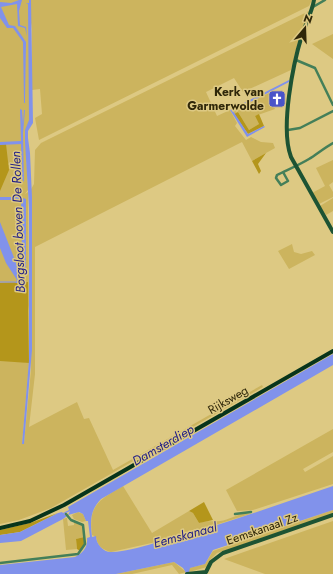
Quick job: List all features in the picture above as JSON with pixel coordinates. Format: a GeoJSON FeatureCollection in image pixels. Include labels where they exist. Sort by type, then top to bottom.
{"type":"FeatureCollection","features":[{"type":"Feature","properties":{"kind":"main road","name":"Rijksweg"},"geometry":{"type":"LineString","coordinates":[[1,528],[30,521],[64,505],[333,351]]}},
{"type":"Feature","properties":{"kind":"street"},"geometry":{"type":"LineString","coordinates":[[314,0],[313,7],[302,35],[288,102],[288,150],[333,232]]}},
{"type":"Feature","properties":{"kind":"street"},"geometry":{"type":"LineString","coordinates":[[313,7],[324,0]]}},
{"type":"Feature","properties":{"kind":"street"},"geometry":{"type":"LineString","coordinates":[[296,60],[315,68],[333,105]]}},
{"type":"Feature","properties":{"kind":"street"},"geometry":{"type":"LineString","coordinates":[[288,130],[300,128],[333,111]]}},
{"type":"Feature","properties":{"kind":"street"},"geometry":{"type":"LineString","coordinates":[[283,172],[288,181],[281,185],[276,178],[277,175],[283,172],[296,166],[309,159],[317,152],[333,143]]}},
{"type":"Feature","properties":{"kind":"street"},"geometry":{"type":"LineString","coordinates":[[235,514],[251,512]]}},
{"type":"Feature","properties":{"kind":"street"},"geometry":{"type":"LineString","coordinates":[[0,563],[73,555],[81,551],[85,541],[83,524],[71,520],[66,514]]}},
{"type":"Feature","properties":{"kind":"street","name":"Eemskanaal Zz"},"geometry":{"type":"LineString","coordinates":[[208,573],[216,557],[223,552],[333,516]]}},
{"type":"Feature","properties":{"kind":"street"},"geometry":{"type":"LineString","coordinates":[[188,574],[208,573]]}},
{"type":"Feature","properties":{"kind":"shaded area"},"geometry":{"type":"Polygon","coordinates":[[[0,0],[312,0],[309,6],[39,140],[35,118],[42,114],[40,89],[32,90],[32,29],[30,16],[29,120],[26,151],[28,190],[25,194],[28,192],[29,305],[28,311],[28,283],[26,284],[24,362],[29,363],[22,444],[24,443],[31,370],[32,197],[30,191],[34,184],[35,150],[41,143],[309,11],[300,34],[291,70],[243,92],[234,78],[206,92],[217,116],[230,110],[237,123],[235,126],[246,140],[251,137],[261,142],[273,143],[275,148],[252,161],[242,142],[35,247],[35,374],[29,427],[77,402],[84,419],[89,418],[113,470],[262,385],[263,387],[51,508],[19,520],[0,524],[0,0]]]}},
{"type":"Feature","properties":{"kind":"shaded area"},"geometry":{"type":"Polygon","coordinates":[[[333,34],[333,59],[312,44],[333,34]]]}},
{"type":"Feature","properties":{"kind":"shaded area"},"geometry":{"type":"Polygon","coordinates":[[[273,91],[272,104],[275,109],[255,116],[259,124],[249,130],[238,112],[234,114],[233,111],[273,91]]]}},
{"type":"Feature","properties":{"kind":"shaded area"},"geometry":{"type":"Polygon","coordinates":[[[238,112],[249,130],[259,124],[255,116],[259,114],[264,126],[248,134],[234,114],[238,112]]]}},
{"type":"Feature","properties":{"kind":"shaded area"},"geometry":{"type":"Polygon","coordinates":[[[6,144],[9,170],[0,191],[0,145],[6,144]]]}},
{"type":"Feature","properties":{"kind":"shaded area"},"geometry":{"type":"Polygon","coordinates":[[[266,153],[258,164],[261,171],[259,174],[252,161],[266,153]]]}},
{"type":"Feature","properties":{"kind":"shaded area"},"geometry":{"type":"Polygon","coordinates":[[[333,160],[333,182],[329,185],[333,192],[333,197],[319,204],[312,193],[325,186],[316,168],[333,160]]]}},
{"type":"Feature","properties":{"kind":"shaded area"},"geometry":{"type":"Polygon","coordinates":[[[333,198],[333,211],[326,215],[320,206],[333,198]]]}},
{"type":"Feature","properties":{"kind":"shaded area"},"geometry":{"type":"Polygon","coordinates":[[[292,244],[294,252],[301,254],[312,251],[315,255],[289,269],[278,251],[292,244]]]}},
{"type":"Feature","properties":{"kind":"shaded area"},"geometry":{"type":"Polygon","coordinates":[[[28,282],[29,363],[0,361],[0,283],[28,282]]]}},
{"type":"Feature","properties":{"kind":"shaded area"},"geometry":{"type":"Polygon","coordinates":[[[333,429],[333,452],[303,469],[305,472],[333,456],[333,484],[253,510],[237,511],[226,490],[333,429]]]}},
{"type":"Feature","properties":{"kind":"shaded area"},"geometry":{"type":"Polygon","coordinates":[[[123,486],[152,533],[189,511],[193,513],[199,523],[220,521],[247,513],[250,514],[174,538],[111,552],[101,547],[96,537],[92,535],[92,517],[97,504],[107,495],[123,486]]]}},
{"type":"Feature","properties":{"kind":"shaded area"},"geometry":{"type":"Polygon","coordinates":[[[204,502],[213,520],[199,523],[193,513],[189,511],[204,502]]]}},
{"type":"Feature","properties":{"kind":"shaded area"},"geometry":{"type":"Polygon","coordinates":[[[333,510],[333,514],[217,553],[209,561],[207,567],[189,572],[189,568],[205,564],[213,551],[333,510]]]}},
{"type":"Feature","properties":{"kind":"shaded area"},"geometry":{"type":"Polygon","coordinates":[[[78,512],[83,514],[86,521],[82,522],[74,519],[72,515],[78,512]]]}},
{"type":"Feature","properties":{"kind":"shaded area"},"geometry":{"type":"Polygon","coordinates":[[[58,513],[20,532],[0,535],[0,530],[30,523],[58,513]]]}},
{"type":"Feature","properties":{"kind":"shaded area"},"geometry":{"type":"Polygon","coordinates":[[[67,518],[68,526],[74,525],[74,522],[82,526],[84,537],[76,539],[77,549],[66,550],[63,519],[67,518]]]}},
{"type":"Feature","properties":{"kind":"shaded area"},"geometry":{"type":"Polygon","coordinates":[[[333,521],[333,574],[265,574],[224,559],[333,521]]]}},
{"type":"Feature","properties":{"kind":"shaded area"},"geometry":{"type":"Polygon","coordinates":[[[84,537],[84,544],[80,551],[77,549],[76,539],[84,537]]]}},
{"type":"Feature","properties":{"kind":"shaded area"},"geometry":{"type":"Polygon","coordinates":[[[174,562],[186,572],[179,574],[172,565],[132,574],[116,574],[174,562]]]}},
{"type":"Feature","properties":{"kind":"water"},"geometry":{"type":"Polygon","coordinates":[[[22,0],[19,11],[20,25],[26,27],[27,36],[25,28],[18,26],[17,4],[1,7],[9,25],[15,26],[26,42],[25,103],[23,42],[13,28],[7,28],[0,18],[0,2],[11,3],[22,0]]]}},
{"type":"Feature","properties":{"kind":"water"},"geometry":{"type":"Polygon","coordinates":[[[29,0],[31,0],[33,123],[28,131],[32,197],[32,350],[24,444],[22,444],[29,360],[29,208],[25,130],[29,120],[28,4],[26,3],[29,3],[29,0]]]}},
{"type":"Feature","properties":{"kind":"water"},"geometry":{"type":"Polygon","coordinates":[[[289,80],[289,82],[233,111],[248,134],[264,126],[265,127],[247,137],[230,110],[289,80]]]}},
{"type":"Feature","properties":{"kind":"water"},"geometry":{"type":"Polygon","coordinates":[[[20,109],[22,110],[23,124],[25,110],[23,133],[24,182],[22,179],[21,144],[0,145],[0,142],[21,141],[20,109]]]}},
{"type":"Feature","properties":{"kind":"water"},"geometry":{"type":"Polygon","coordinates":[[[0,197],[20,197],[26,199],[26,276],[22,253],[21,201],[0,200],[0,197]]]}},
{"type":"Feature","properties":{"kind":"water"},"geometry":{"type":"Polygon","coordinates":[[[0,222],[24,283],[15,283],[17,280],[6,263],[0,248],[0,222]]]}},
{"type":"Feature","properties":{"kind":"water","name":"Eemskanaal"},"geometry":{"type":"Polygon","coordinates":[[[333,354],[333,365],[101,499],[97,503],[93,512],[91,532],[92,537],[96,536],[99,545],[105,551],[124,551],[205,529],[333,486],[333,510],[213,550],[205,564],[190,568],[189,572],[186,573],[183,568],[174,562],[116,574],[0,574],[0,565],[75,557],[84,549],[87,544],[87,538],[90,537],[88,521],[86,521],[83,514],[79,512],[68,515],[70,511],[64,514],[67,516],[63,519],[21,541],[0,543],[0,535],[20,532],[58,513],[63,513],[69,510],[68,507],[333,354]]]}},
{"type":"Feature","properties":{"kind":"waterway","name":"Borgsloot boven De Rollen"},"geometry":{"type":"LineString","coordinates":[[0,282],[15,282]]}},
{"type":"Feature","properties":{"kind":"place","name":"Kerk van Garmerwolde"},"geometry":{"type":"Point","coordinates":[277,99]}},
{"type":"Feature","properties":{"kind":"water label","name":"Damsterdiep"},"geometry":{"type":"Point","coordinates":[163,445]}}]}
